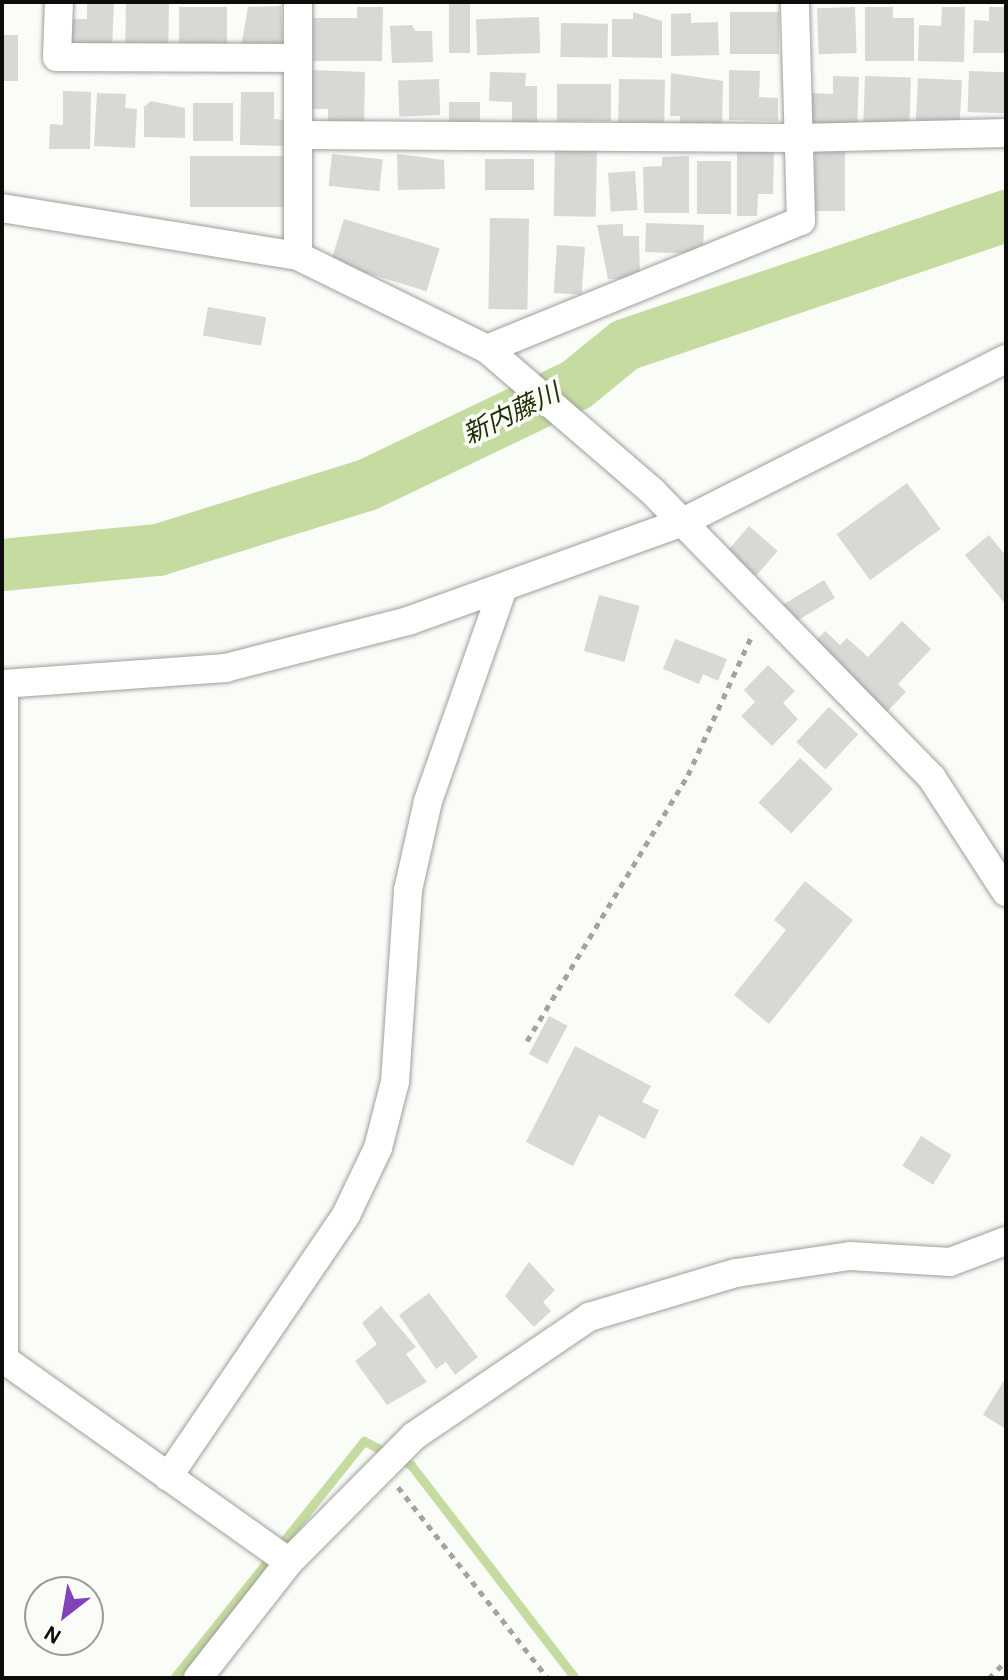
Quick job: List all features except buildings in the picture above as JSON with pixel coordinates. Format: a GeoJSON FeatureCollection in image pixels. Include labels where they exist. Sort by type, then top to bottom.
{"type":"FeatureCollection","features":[{"type":"Feature","properties":{"kind":"street"},"geometry":{"type":"LineString","coordinates":[[59,2],[57,57],[298,58]]}},
{"type":"Feature","properties":{"kind":"street"},"geometry":{"type":"LineString","coordinates":[[298,2],[298,256]]}},
{"type":"Feature","properties":{"kind":"street"},"geometry":{"type":"LineString","coordinates":[[497,357],[801,221],[795,2]]}},
{"type":"Feature","properties":{"kind":"street"},"geometry":{"type":"LineString","coordinates":[[298,135],[798,138],[1006,133]]}},
{"type":"Feature","properties":{"kind":"street"},"geometry":{"type":"LineString","coordinates":[[2,208],[298,256],[497,357],[652,491],[932,778],[1006,892]]}},
{"type":"Feature","properties":{"kind":"street"},"geometry":{"type":"LineString","coordinates":[[289,1562],[3,1359],[3,684],[225,668],[408,621],[683,522],[1006,359]]}},
{"type":"Feature","properties":{"kind":"street"},"geometry":{"type":"LineString","coordinates":[[168,1477],[346,1215],[378,1148],[395,1082],[408,890],[428,801],[503,588]]}},
{"type":"Feature","properties":{"kind":"street"},"geometry":{"type":"LineString","coordinates":[[198,1678],[289,1562],[414,1436],[589,1317],[736,1273],[850,1256],[950,1262],[1006,1241]]}},
{"type":"Feature","properties":{"kind":"path"},"geometry":{"type":"LineString","coordinates":[[527,1041],[688,775],[730,692],[764,605]]}},
{"type":"Feature","properties":{"kind":"path"},"geometry":{"type":"LineString","coordinates":[[382,1467],[548,1678]]}},
{"type":"Feature","properties":{"kind":"path"},"geometry":{"type":"LineString","coordinates":[[989,1678],[1006,1661]]}},
{"type":"Feature","properties":{"kind":"waterway","name":"新内藤川"},"geometry":{"type":"LineString","coordinates":[[2,565],[158,550],[367,485],[576,385],[625,345],[1006,216]]}},
{"type":"Feature","properties":{"kind":"waterway"},"geometry":{"type":"LineString","coordinates":[[174,1678],[364,1441],[411,1465],[575,1678]]}}]}
